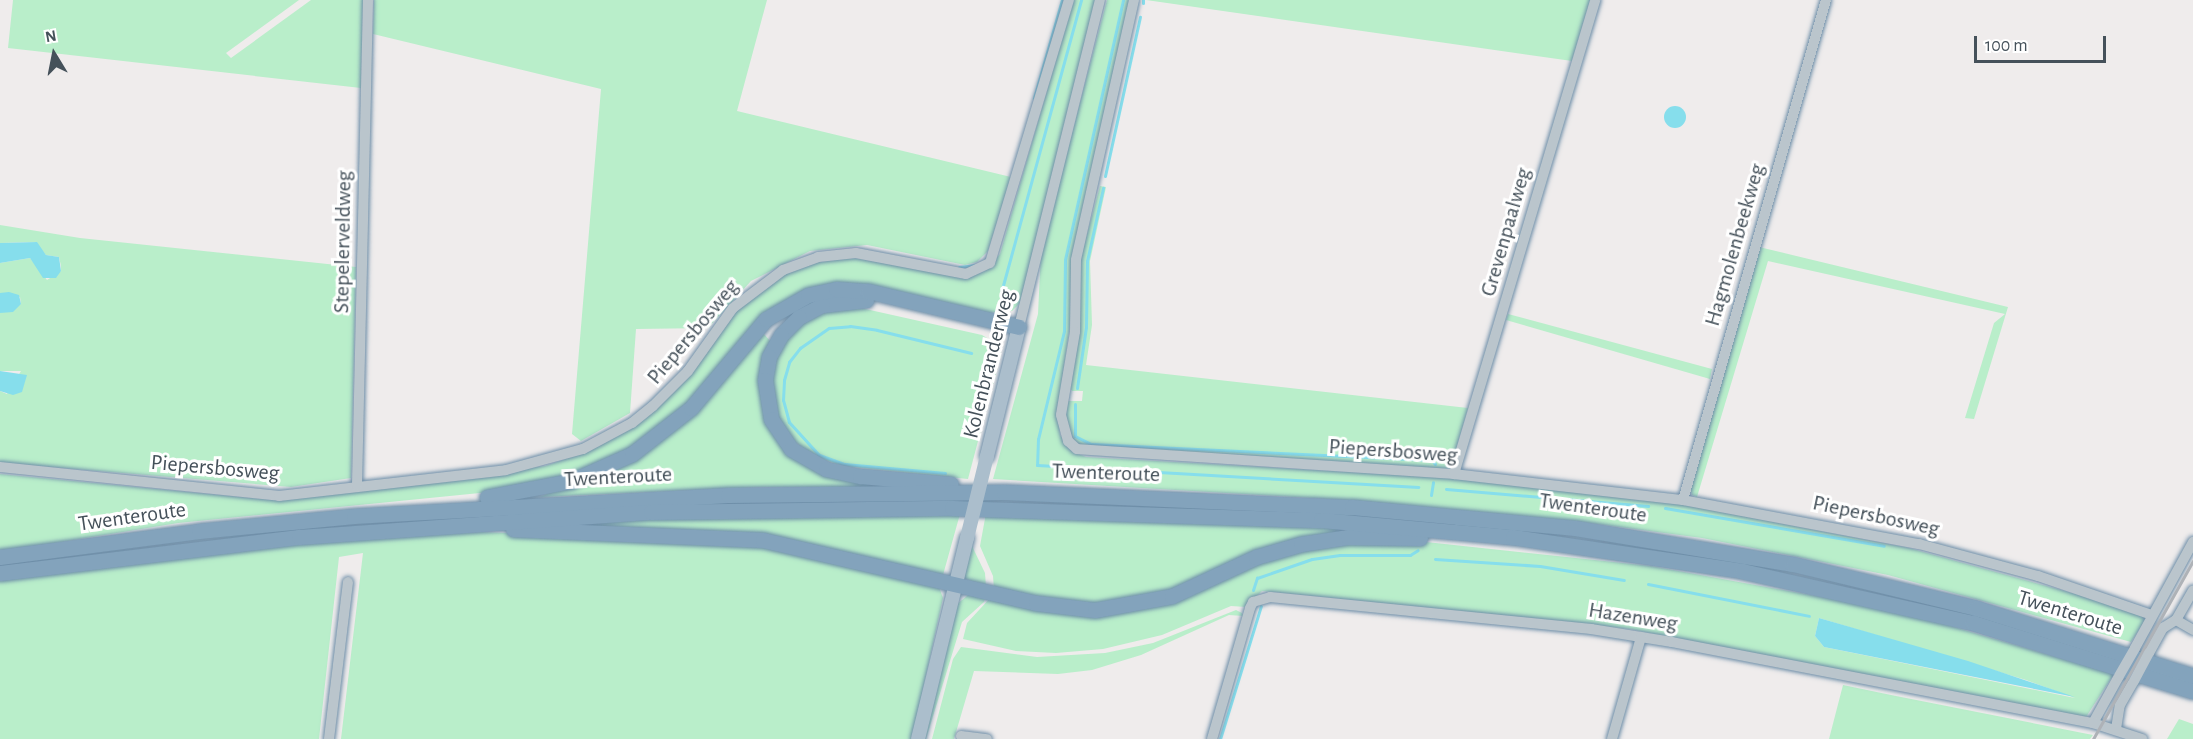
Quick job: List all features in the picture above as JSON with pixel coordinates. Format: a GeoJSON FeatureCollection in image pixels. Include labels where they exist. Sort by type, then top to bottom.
{"type":"FeatureCollection","features":[{"type":"Feature","properties":{"kind":"highway"},"geometry":{"type":"LineString","coordinates":[[354,516],[551,487],[609,466],[675,422],[766,319],[808,295],[836,290],[868,291],[1018,331]]}},
{"type":"Feature","properties":{"kind":"highway"},"geometry":{"type":"LineString","coordinates":[[1004,492],[860,476],[813,463],[791,449],[778,432],[767,408],[765,380],[774,345],[789,325],[810,310],[834,301],[876,301],[1018,331]]}},
{"type":"Feature","properties":{"kind":"highway","name":"Twenteroute"},"geometry":{"type":"LineString","coordinates":[[0,557],[189,532],[354,516],[728,495],[1004,492],[1429,513],[1689,544],[1850,576],[1976,608],[2193,676]]}},
{"type":"Feature","properties":{"kind":"highway","name":"Twenteroute"},"geometry":{"type":"LineString","coordinates":[[0,573],[203,546],[426,526],[651,512],[952,508],[1321,520],[1513,537],[1643,554],[1861,595],[2037,640],[2193,691]]}},
{"type":"Feature","properties":{"kind":"highway"},"geometry":{"type":"LineString","coordinates":[[426,526],[763,540],[1055,607],[1110,609],[1172,596],[1256,558],[1309,542],[1370,537],[1513,537]]}},
{"type":"Feature","properties":{"kind":"main road","name":"Kolenbranderweg"},"geometry":{"type":"LineString","coordinates":[[918,739],[1018,331]]}},
{"type":"Feature","properties":{"kind":"street","name":"Stepelerveldweg"},"geometry":{"type":"LineString","coordinates":[[357,485],[368,0]]}},
{"type":"Feature","properties":{"kind":"street","name":"Piepersbosweg"},"geometry":{"type":"LineString","coordinates":[[0,467],[279,496],[357,485],[506,470],[544,463],[609,437],[639,417],[674,387],[747,294],[801,262],[856,253],[958,273],[984,269],[996,249],[1069,0]]}},
{"type":"Feature","properties":{"kind":"street","name":"Kolenbranderweg"},"geometry":{"type":"LineString","coordinates":[[1018,331],[1100,0]]}},
{"type":"Feature","properties":{"kind":"street","name":"Piepersbosweg"},"geometry":{"type":"LineString","coordinates":[[1134,0],[1076,260],[1075,332],[1061,415],[1068,441],[1077,449],[1103,454],[1454,474],[1683,500],[1919,544],[2038,576],[2152,615]]}},
{"type":"Feature","properties":{"kind":"street","name":"Grevenpaalweg"},"geometry":{"type":"LineString","coordinates":[[1454,474],[1595,0]]}},
{"type":"Feature","properties":{"kind":"street","name":"Hagmolenbeekweg"},"geometry":{"type":"LineString","coordinates":[[1683,500],[1826,0]]}},
{"type":"Feature","properties":{"kind":"street"},"geometry":{"type":"LineString","coordinates":[[2093,723],[2193,542]]}},
{"type":"Feature","properties":{"kind":"street"},"geometry":{"type":"LineString","coordinates":[[329,739],[348,582]]}},
{"type":"Feature","properties":{"kind":"street"},"geometry":{"type":"LineString","coordinates":[[2115,729],[2120,705],[2149,652],[2163,628],[2176,620],[2193,590]]}},
{"type":"Feature","properties":{"kind":"street","name":"Hazenweg"},"geometry":{"type":"LineString","coordinates":[[1212,739],[1250,608],[1260,598],[1641,637],[2093,723],[2142,739]]}},
{"type":"Feature","properties":{"kind":"street"},"geometry":{"type":"LineString","coordinates":[[2176,620],[2193,630]]}},
{"type":"Feature","properties":{"kind":"street"},"geometry":{"type":"LineString","coordinates":[[1612,739],[1641,637]]}},
{"type":"Feature","properties":{"kind":"street"},"geometry":{"type":"LineString","coordinates":[[961,736],[987,739]]}},
{"type":"Feature","properties":{"kind":"green space"},"geometry":{"type":"Polygon","coordinates":[[[13,0],[299,0],[226,53],[231,58],[311,0],[363,0],[361,88],[8,48],[13,0]]]}},
{"type":"Feature","properties":{"kind":"green space"},"geometry":{"type":"Polygon","coordinates":[[[374,0],[767,0],[737,111],[1011,177],[988,251],[977,262],[965,265],[867,245],[810,251],[751,281],[708,328],[636,329],[630,413],[581,441],[572,434],[601,89],[373,34],[374,0]]]}},
{"type":"Feature","properties":{"kind":"green space"},"geometry":{"type":"Polygon","coordinates":[[[1073,0],[1097,0],[1020,303],[1012,311],[988,313],[836,284],[759,318],[694,396],[664,425],[615,459],[531,488],[178,523],[0,552],[0,474],[273,500],[545,466],[586,452],[647,415],[733,312],[769,281],[811,263],[853,258],[969,277],[985,271],[1000,254],[1073,0]]]}},
{"type":"Feature","properties":{"kind":"green space"},"geometry":{"type":"Polygon","coordinates":[[[1107,0],[1130,0],[1090,186],[1058,408],[1060,435],[1074,452],[1086,457],[1454,478],[1663,501],[1909,548],[2112,604],[2145,617],[2144,622],[2131,642],[1888,575],[1702,538],[1574,521],[1360,501],[993,479],[1038,314],[1041,251],[1107,0]]]}},
{"type":"Feature","properties":{"kind":"green space"},"geometry":{"type":"Polygon","coordinates":[[[1146,0],[1590,0],[1572,61],[1146,0]]]}},
{"type":"Feature","properties":{"kind":"green space"},"geometry":{"type":"Polygon","coordinates":[[[1100,186],[1106,187],[1090,261],[1092,325],[1086,365],[1468,408],[1450,471],[1076,445],[1065,420],[1068,401],[1082,401],[1083,391],[1072,391],[1069,387],[1078,268],[1100,186]]]}},
{"type":"Feature","properties":{"kind":"green space"},"geometry":{"type":"Polygon","coordinates":[[[0,225],[80,238],[356,267],[351,478],[291,487],[0,463],[0,391],[7,394],[21,371],[0,371],[0,313],[21,304],[20,297],[0,293],[0,263],[30,258],[47,280],[61,271],[61,266],[59,257],[46,255],[35,242],[0,243],[0,225]]]}},
{"type":"Feature","properties":{"kind":"green space"},"geometry":{"type":"Polygon","coordinates":[[[1759,247],[2008,307],[1974,419],[1965,418],[1994,323],[2005,314],[1768,261],[1697,497],[1692,495],[1690,488],[1759,247]]]}},
{"type":"Feature","properties":{"kind":"green space"},"geometry":{"type":"Polygon","coordinates":[[[861,308],[982,335],[997,344],[1001,354],[968,479],[842,466],[811,455],[790,437],[776,414],[771,372],[778,351],[791,332],[809,319],[830,311],[861,308]]]}},
{"type":"Feature","properties":{"kind":"green space"},"geometry":{"type":"Polygon","coordinates":[[[1508,314],[1712,369],[1710,379],[1506,320],[1508,314]]]}},
{"type":"Feature","properties":{"kind":"green space"},"geometry":{"type":"Polygon","coordinates":[[[764,334],[771,342],[763,368],[789,453],[876,482],[876,487],[763,487],[540,497],[630,459],[764,334]]]}},
{"type":"Feature","properties":{"kind":"green space"},"geometry":{"type":"Polygon","coordinates":[[[986,513],[1318,527],[1420,535],[1325,536],[1192,584],[1103,605],[994,590],[993,576],[980,546],[986,513]]]}},
{"type":"Feature","properties":{"kind":"green space"},"geometry":{"type":"Polygon","coordinates":[[[960,514],[943,575],[825,548],[541,527],[594,520],[960,514]]]}},
{"type":"Feature","properties":{"kind":"green space"},"geometry":{"type":"Polygon","coordinates":[[[481,532],[734,540],[939,587],[943,598],[912,739],[341,739],[363,553],[339,557],[319,739],[0,739],[0,578],[276,544],[481,532]]]}},
{"type":"Feature","properties":{"kind":"green space"},"geometry":{"type":"Polygon","coordinates":[[[1426,542],[1651,566],[1866,605],[1937,622],[2114,674],[2086,717],[1977,700],[1630,629],[1262,591],[1246,607],[1231,606],[1162,635],[1103,649],[1056,653],[1016,651],[963,639],[967,623],[992,596],[1092,612],[1320,544],[1426,542]],[[1819,618],[1815,636],[1824,647],[2075,698],[2026,680],[1819,618]]]}},
{"type":"Feature","properties":{"kind":"green space"},"geometry":{"type":"Polygon","coordinates":[[[972,546],[985,573],[986,587],[964,578],[972,546]]]}},
{"type":"Feature","properties":{"kind":"green space"},"geometry":{"type":"Polygon","coordinates":[[[972,592],[986,595],[984,602],[962,622],[926,739],[922,739],[957,604],[972,592]]]}},
{"type":"Feature","properties":{"kind":"green space"},"geometry":{"type":"Polygon","coordinates":[[[1236,610],[1243,616],[1229,615],[1141,655],[1092,670],[1058,674],[974,671],[954,739],[932,739],[953,659],[961,647],[1037,657],[1105,653],[1153,643],[1236,610]]]}},
{"type":"Feature","properties":{"kind":"green space"},"geometry":{"type":"Polygon","coordinates":[[[1843,685],[2093,735],[2090,739],[1829,739],[1843,685]]]}},
{"type":"Feature","properties":{"kind":"green space"},"geometry":{"type":"Polygon","coordinates":[[[2179,719],[2193,724],[2193,739],[2167,739],[2179,719]]]}},
{"type":"Feature","properties":{"kind":"water"},"geometry":{"type":"Polygon","coordinates":[[[1675,106],[1683,109],[1686,117],[1683,125],[1675,128],[1667,125],[1664,117],[1667,109],[1675,106]]]}},
{"type":"Feature","properties":{"kind":"water"},"geometry":{"type":"Polygon","coordinates":[[[37,242],[46,255],[59,257],[61,271],[56,278],[43,278],[30,258],[0,263],[0,243],[37,242]]]}},
{"type":"Feature","properties":{"kind":"water"},"geometry":{"type":"Polygon","coordinates":[[[9,292],[19,295],[21,304],[13,312],[0,313],[0,293],[9,292]]]}},
{"type":"Feature","properties":{"kind":"water"},"geometry":{"type":"Polygon","coordinates":[[[0,371],[27,375],[22,392],[13,395],[0,391],[0,371]]]}},
{"type":"Feature","properties":{"kind":"water"},"geometry":{"type":"Polygon","coordinates":[[[1819,618],[1968,661],[2075,697],[1824,647],[1815,636],[1819,618]]]}},
{"type":"Feature","properties":{"kind":"waterway"},"geometry":{"type":"LineString","coordinates":[[1034,98],[1062,0]]}},
{"type":"Feature","properties":{"kind":"waterway"},"geometry":{"type":"LineString","coordinates":[[1002,289],[1081,0]]}},
{"type":"Feature","properties":{"kind":"waterway"},"geometry":{"type":"LineString","coordinates":[[1123,0],[1065,260],[1064,331],[1038,439],[1037,465],[1418,487]]}},
{"type":"Feature","properties":{"kind":"waterway"},"geometry":{"type":"LineString","coordinates":[[1105,176],[1140,17]]}},
{"type":"Feature","properties":{"kind":"waterway"},"geometry":{"type":"LineString","coordinates":[[1077,388],[1086,327],[1087,261],[1103,188]]}},
{"type":"Feature","properties":{"kind":"waterway"},"geometry":{"type":"LineString","coordinates":[[959,267],[975,265]]}},
{"type":"Feature","properties":{"kind":"waterway"},"geometry":{"type":"LineString","coordinates":[[945,473],[844,464],[819,455],[789,422],[783,400],[784,380],[789,362],[800,348],[829,328],[850,326],[877,330],[971,353]]}},
{"type":"Feature","properties":{"kind":"waterway"},"geometry":{"type":"LineString","coordinates":[[1075,404],[1075,436],[1091,444],[1432,460],[1435,464]]}},
{"type":"Feature","properties":{"kind":"waterway"},"geometry":{"type":"LineString","coordinates":[[1431,495],[1433,482]]}},
{"type":"Feature","properties":{"kind":"waterway"},"geometry":{"type":"LineString","coordinates":[[1446,489],[1648,506]]}},
{"type":"Feature","properties":{"kind":"waterway"},"geometry":{"type":"LineString","coordinates":[[1665,508],[1884,546]]}},
{"type":"Feature","properties":{"kind":"waterway"},"geometry":{"type":"LineString","coordinates":[[1253,590],[1257,578],[1312,559],[1340,555],[1410,555],[1418,550]]}},
{"type":"Feature","properties":{"kind":"waterway"},"geometry":{"type":"LineString","coordinates":[[1435,559],[1540,566],[1624,580]]}},
{"type":"Feature","properties":{"kind":"waterway"},"geometry":{"type":"LineString","coordinates":[[1648,584],[1809,616]]}},
{"type":"Feature","properties":{"kind":"waterway"},"geometry":{"type":"LineString","coordinates":[[1220,739],[1261,606]]}},
{"type":"Feature","properties":{"kind":"railway"},"geometry":{"type":"LineString","coordinates":[[2093,739],[2193,561]]}}]}
